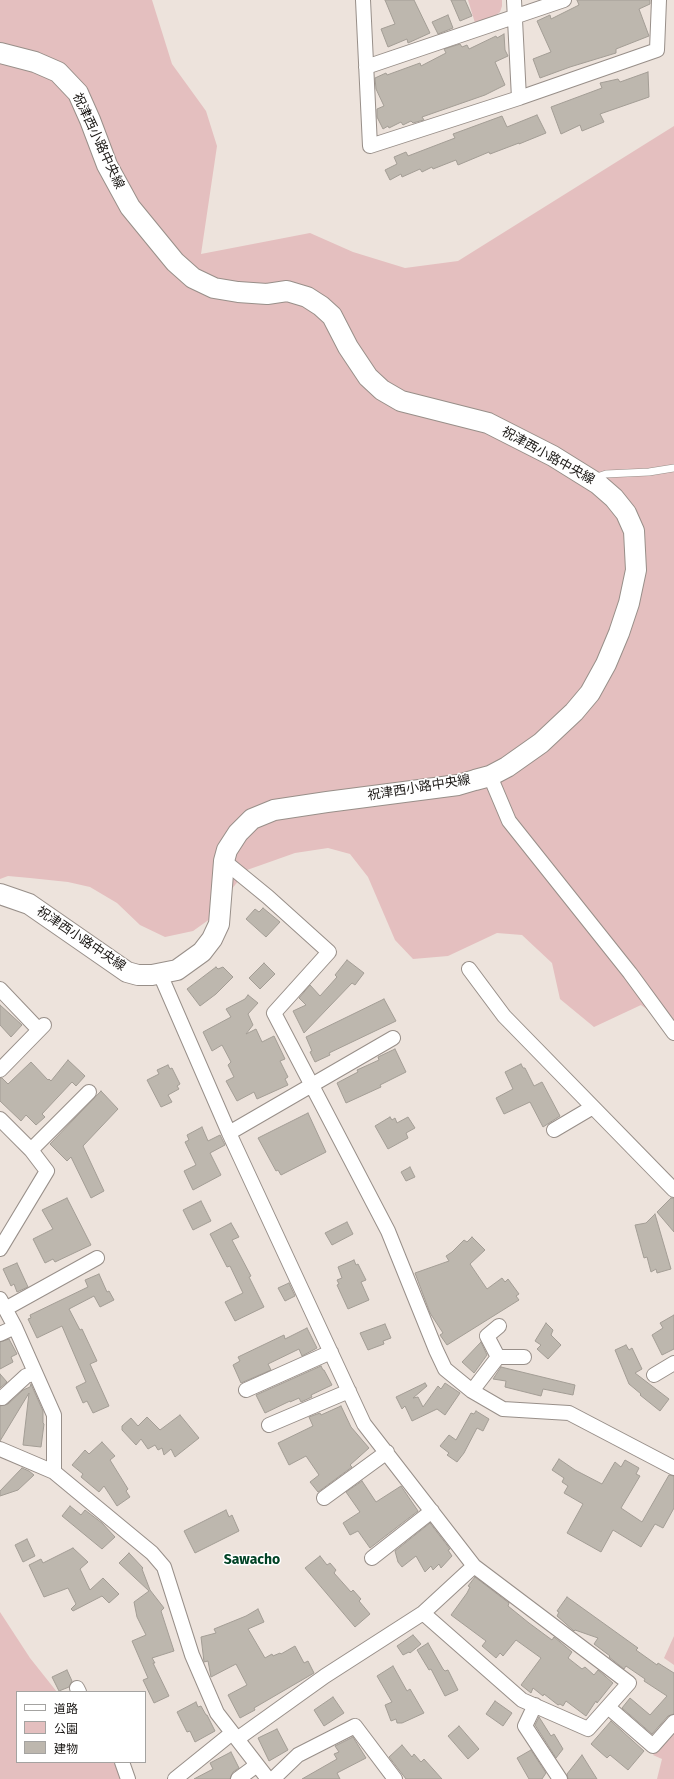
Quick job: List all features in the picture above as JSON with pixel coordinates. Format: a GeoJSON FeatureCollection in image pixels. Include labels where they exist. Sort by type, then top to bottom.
{"type":"FeatureCollection","features":[{"type":"Feature","properties":{"kind":"main road","name":"祝津西小路中央線"},"geometry":{"type":"LineString","coordinates":[[0,53],[35,62],[58,72],[78,93],[107,165],[130,207],[175,262],[193,278],[214,288],[238,292],[267,294],[287,292],[307,297],[321,306],[332,316],[348,347],[368,377],[382,390],[401,401],[488,423],[553,456],[590,480],[614,498],[626,513],[634,531],[636,570],[629,602],[620,632],[606,664],[590,693],[574,712],[541,743],[523,757],[490,776],[458,785],[274,810],[252,819],[238,832],[232,841],[224,861],[219,924],[212,939],[202,952],[177,970],[160,974],[138,975],[127,972],[28,904],[0,894]]}},
{"type":"Feature","properties":{"kind":"street"},"geometry":{"type":"LineString","coordinates":[[363,0],[370,146],[520,98],[657,50],[659,0]]}},
{"type":"Feature","properties":{"kind":"street"},"geometry":{"type":"LineString","coordinates":[[514,0],[520,98]]}},
{"type":"Feature","properties":{"kind":"street"},"geometry":{"type":"LineString","coordinates":[[366,67],[564,0]]}},
{"type":"Feature","properties":{"kind":"street"},"geometry":{"type":"LineString","coordinates":[[490,776],[509,821],[630,973],[674,1033]]}},
{"type":"Feature","properties":{"kind":"street"},"geometry":{"type":"LineString","coordinates":[[224,861],[329,952],[274,1013],[388,1231],[433,1344],[445,1369],[472,1391],[503,1409],[569,1414],[674,1468]]}},
{"type":"Feature","properties":{"kind":"street"},"geometry":{"type":"LineString","coordinates":[[469,969],[504,1016],[674,1190]]}},
{"type":"Feature","properties":{"kind":"street"},"geometry":{"type":"LineString","coordinates":[[160,974],[229,1133],[364,1424],[474,1566],[629,1683],[588,1729],[522,1700],[423,1613]]}},
{"type":"Feature","properties":{"kind":"street"},"geometry":{"type":"LineString","coordinates":[[0,989],[42,1027],[0,1070]]}},
{"type":"Feature","properties":{"kind":"street"},"geometry":{"type":"LineString","coordinates":[[229,1133],[393,1038]]}},
{"type":"Feature","properties":{"kind":"street"},"geometry":{"type":"LineString","coordinates":[[31,1150],[89,1092]]}},
{"type":"Feature","properties":{"kind":"street"},"geometry":{"type":"LineString","coordinates":[[554,1130],[593,1107]]}},
{"type":"Feature","properties":{"kind":"street"},"geometry":{"type":"LineString","coordinates":[[0,1119],[31,1150],[47,1171],[0,1249]]}},
{"type":"Feature","properties":{"kind":"street"},"geometry":{"type":"LineString","coordinates":[[54,1472],[54,1415],[15,1327],[3,1304],[97,1258]]}},
{"type":"Feature","properties":{"kind":"street"},"geometry":{"type":"LineString","coordinates":[[498,1357],[487,1336],[499,1326]]}},
{"type":"Feature","properties":{"kind":"street"},"geometry":{"type":"LineString","coordinates":[[0,1334],[15,1327]]}},
{"type":"Feature","properties":{"kind":"street"},"geometry":{"type":"LineString","coordinates":[[246,1390],[331,1352]]}},
{"type":"Feature","properties":{"kind":"street"},"geometry":{"type":"LineString","coordinates":[[472,1391],[498,1357]]}},
{"type":"Feature","properties":{"kind":"street"},"geometry":{"type":"LineString","coordinates":[[498,1357],[524,1357]]}},
{"type":"Feature","properties":{"kind":"street"},"geometry":{"type":"LineString","coordinates":[[654,1374],[674,1363]]}},
{"type":"Feature","properties":{"kind":"street"},"geometry":{"type":"LineString","coordinates":[[2,1398],[26,1376],[35,1373]]}},
{"type":"Feature","properties":{"kind":"street"},"geometry":{"type":"LineString","coordinates":[[269,1426],[349,1391]]}},
{"type":"Feature","properties":{"kind":"street"},"geometry":{"type":"LineString","coordinates":[[0,1449],[54,1472],[152,1553],[164,1567],[192,1655],[217,1713],[268,1779]]}},
{"type":"Feature","properties":{"kind":"street"},"geometry":{"type":"LineString","coordinates":[[324,1498],[387,1452]]}},
{"type":"Feature","properties":{"kind":"street"},"geometry":{"type":"LineString","coordinates":[[372,1558],[432,1510]]}},
{"type":"Feature","properties":{"kind":"street"},"geometry":{"type":"LineString","coordinates":[[175,1779],[234,1736],[423,1613],[474,1566]]}},
{"type":"Feature","properties":{"kind":"street"},"geometry":{"type":"LineString","coordinates":[[535,1705],[525,1726],[560,1779]]}},
{"type":"Feature","properties":{"kind":"street"},"geometry":{"type":"LineString","coordinates":[[608,1707],[653,1746],[674,1722]]}},
{"type":"Feature","properties":{"kind":"street"},"geometry":{"type":"LineString","coordinates":[[273,1779],[298,1755],[355,1726],[395,1779]]}},
{"type":"Feature","properties":{"kind":"street"},"geometry":{"type":"LineString","coordinates":[[122,1763],[128,1779]]}},
{"type":"Feature","properties":{"kind":"street"},"geometry":{"type":"LineString","coordinates":[[238,1779],[257,1765]]}},
{"type":"Feature","properties":{"kind":"lane"},"geometry":{"type":"LineString","coordinates":[[590,480],[606,474],[649,472],[674,468]]}},
{"type":"Feature","properties":{"kind":"green space"},"geometry":{"type":"Polygon","coordinates":[[[0,0],[152,0],[172,64],[206,111],[217,146],[201,254],[310,233],[353,252],[405,268],[458,261],[674,126],[674,1028],[641,1005],[594,1027],[560,999],[552,963],[522,935],[497,933],[448,956],[413,959],[395,940],[368,877],[350,854],[328,848],[295,853],[247,870],[231,890],[217,914],[193,931],[165,937],[140,925],[117,903],[90,887],[68,882],[8,876],[0,879],[0,0]]]}},
{"type":"Feature","properties":{"kind":"green space"},"geometry":{"type":"Polygon","coordinates":[[[468,0],[502,0],[502,6],[500,12],[496,15],[475,23],[468,0]]]}},
{"type":"Feature","properties":{"kind":"green space"},"geometry":{"type":"Polygon","coordinates":[[[0,1612],[30,1658],[56,1691],[16,1691],[16,1763],[114,1763],[127,1779],[0,1779],[0,1612]]]}},
{"type":"Feature","properties":{"kind":"green space"},"geometry":{"type":"Polygon","coordinates":[[[674,1636],[674,1665],[664,1658],[674,1636]]]}},
{"type":"Feature","properties":{"kind":"green space"},"geometry":{"type":"Polygon","coordinates":[[[674,1728],[674,1779],[657,1779],[662,1759],[653,1755],[674,1728]]]}},
{"type":"Feature","properties":{"kind":"building"},"geometry":{"type":"Polygon","coordinates":[[[385,0],[414,0],[430,33],[408,43],[407,39],[388,47],[381,29],[395,24],[385,0]]]}},
{"type":"Feature","properties":{"kind":"building"},"geometry":{"type":"Polygon","coordinates":[[[451,0],[465,0],[472,16],[460,21],[451,0]]]}},
{"type":"Feature","properties":{"kind":"building"},"geometry":{"type":"Polygon","coordinates":[[[577,0],[650,0],[650,4],[639,9],[649,36],[616,49],[616,53],[540,78],[533,59],[551,52],[537,21],[550,15],[551,19],[579,5],[577,0]]]}},
{"type":"Feature","properties":{"kind":"building"},"geometry":{"type":"Polygon","coordinates":[[[448,15],[453,28],[438,34],[432,22],[448,15]]]}},
{"type":"Feature","properties":{"kind":"building"},"geometry":{"type":"Polygon","coordinates":[[[504,34],[505,50],[508,56],[495,62],[505,85],[485,95],[422,117],[424,120],[413,123],[411,121],[403,125],[401,122],[389,128],[388,126],[383,129],[377,117],[377,109],[384,106],[376,89],[375,78],[386,73],[387,75],[420,63],[421,66],[446,53],[444,49],[460,44],[462,47],[467,45],[469,49],[496,36],[497,38],[504,34]]]}},
{"type":"Feature","properties":{"kind":"building"},"geometry":{"type":"Polygon","coordinates":[[[648,72],[649,97],[600,114],[604,122],[582,131],[580,125],[561,134],[551,107],[602,88],[600,83],[618,79],[620,82],[648,72]]]}},
{"type":"Feature","properties":{"kind":"building"},"geometry":{"type":"Polygon","coordinates":[[[537,115],[546,133],[519,144],[490,154],[489,152],[458,165],[456,160],[433,169],[432,167],[422,172],[420,169],[402,177],[401,174],[390,180],[385,170],[397,164],[394,157],[406,152],[408,156],[455,138],[453,134],[502,116],[507,127],[537,115]]]}},
{"type":"Feature","properties":{"kind":"building"},"geometry":{"type":"Polygon","coordinates":[[[263,908],[280,922],[266,937],[246,919],[255,909],[259,912],[263,908]]]}},
{"type":"Feature","properties":{"kind":"building"},"geometry":{"type":"Polygon","coordinates":[[[347,960],[364,973],[355,985],[352,983],[304,1033],[293,1011],[306,1005],[299,998],[310,985],[320,996],[337,977],[335,975],[347,960]]]}},
{"type":"Feature","properties":{"kind":"building"},"geometry":{"type":"Polygon","coordinates":[[[264,963],[275,974],[260,989],[249,978],[264,963]]]}},
{"type":"Feature","properties":{"kind":"building"},"geometry":{"type":"Polygon","coordinates":[[[216,967],[218,969],[223,967],[233,977],[216,994],[200,1006],[187,989],[216,967]]]}},
{"type":"Feature","properties":{"kind":"building"},"geometry":{"type":"Polygon","coordinates":[[[248,995],[258,1003],[248,1014],[253,1025],[246,1034],[256,1029],[262,1042],[274,1036],[285,1059],[280,1061],[288,1077],[285,1079],[288,1085],[257,1099],[254,1092],[237,1101],[226,1081],[234,1077],[228,1065],[231,1062],[222,1045],[212,1051],[203,1032],[231,1017],[226,1009],[245,999],[248,995]]]}},
{"type":"Feature","properties":{"kind":"building"},"geometry":{"type":"Polygon","coordinates":[[[384,999],[396,1021],[329,1053],[330,1055],[315,1062],[310,1052],[312,1051],[306,1037],[384,999]]]}},
{"type":"Feature","properties":{"kind":"building"},"geometry":{"type":"Polygon","coordinates":[[[0,1005],[22,1025],[11,1037],[0,1025],[0,1005]]]}},
{"type":"Feature","properties":{"kind":"building"},"geometry":{"type":"Polygon","coordinates":[[[395,1049],[406,1072],[380,1085],[381,1087],[346,1103],[337,1083],[358,1072],[357,1070],[379,1060],[378,1057],[395,1049]]]}},
{"type":"Feature","properties":{"kind":"building"},"geometry":{"type":"Polygon","coordinates":[[[68,1060],[85,1076],[76,1086],[72,1082],[42,1114],[45,1117],[36,1125],[26,1115],[21,1121],[0,1101],[0,1078],[8,1084],[31,1062],[48,1080],[49,1079],[51,1081],[68,1060]]]}},
{"type":"Feature","properties":{"kind":"building"},"geometry":{"type":"Polygon","coordinates":[[[521,1064],[523,1068],[525,1068],[534,1086],[542,1082],[560,1116],[543,1127],[530,1102],[504,1114],[496,1098],[513,1089],[505,1072],[521,1064]]]}},
{"type":"Feature","properties":{"kind":"building"},"geometry":{"type":"Polygon","coordinates":[[[168,1065],[170,1069],[172,1068],[180,1084],[177,1086],[179,1089],[168,1095],[172,1102],[161,1107],[147,1080],[159,1074],[157,1070],[168,1065]]]}},
{"type":"Feature","properties":{"kind":"building"},"geometry":{"type":"Polygon","coordinates":[[[101,1091],[118,1109],[83,1146],[104,1191],[91,1198],[71,1157],[67,1161],[50,1144],[101,1091]]]}},
{"type":"Feature","properties":{"kind":"building"},"geometry":{"type":"Polygon","coordinates":[[[308,1113],[326,1152],[281,1175],[278,1170],[276,1171],[258,1138],[308,1113]]]}},
{"type":"Feature","properties":{"kind":"building"},"geometry":{"type":"Polygon","coordinates":[[[390,1117],[392,1120],[395,1118],[397,1123],[408,1117],[415,1128],[406,1133],[408,1138],[388,1149],[375,1126],[390,1117]]]}},
{"type":"Feature","properties":{"kind":"building"},"geometry":{"type":"Polygon","coordinates":[[[202,1127],[208,1141],[220,1135],[225,1145],[210,1153],[221,1175],[193,1190],[184,1171],[196,1165],[185,1142],[189,1140],[187,1135],[202,1127]]]}},
{"type":"Feature","properties":{"kind":"building"},"geometry":{"type":"Polygon","coordinates":[[[410,1167],[415,1177],[406,1181],[401,1172],[410,1167]]]}},
{"type":"Feature","properties":{"kind":"building"},"geometry":{"type":"Polygon","coordinates":[[[67,1198],[91,1245],[55,1262],[53,1259],[45,1263],[33,1239],[53,1229],[42,1210],[67,1198]]]}},
{"type":"Feature","properties":{"kind":"building"},"geometry":{"type":"Polygon","coordinates":[[[671,1198],[674,1198],[674,1232],[657,1212],[671,1198]]]}},
{"type":"Feature","properties":{"kind":"building"},"geometry":{"type":"Polygon","coordinates":[[[201,1201],[211,1221],[193,1230],[183,1210],[201,1201]]]}},
{"type":"Feature","properties":{"kind":"building"},"geometry":{"type":"Polygon","coordinates":[[[655,1214],[671,1269],[657,1273],[656,1269],[651,1272],[647,1257],[644,1258],[635,1225],[646,1223],[655,1214]]]}},
{"type":"Feature","properties":{"kind":"building"},"geometry":{"type":"Polygon","coordinates":[[[347,1222],[353,1234],[332,1245],[325,1233],[347,1222]]]}},
{"type":"Feature","properties":{"kind":"building"},"geometry":{"type":"Polygon","coordinates":[[[231,1223],[239,1237],[232,1240],[251,1276],[249,1277],[264,1307],[235,1321],[225,1302],[243,1293],[230,1266],[227,1267],[210,1234],[231,1223]]]}},
{"type":"Feature","properties":{"kind":"building"},"geometry":{"type":"Polygon","coordinates":[[[472,1237],[485,1250],[470,1264],[487,1289],[502,1278],[505,1282],[508,1279],[519,1294],[516,1296],[519,1300],[447,1345],[440,1335],[443,1333],[430,1313],[415,1273],[449,1261],[446,1256],[464,1240],[467,1242],[472,1237]]]}},
{"type":"Feature","properties":{"kind":"building"},"geometry":{"type":"Polygon","coordinates":[[[354,1260],[356,1265],[358,1264],[366,1280],[361,1282],[369,1300],[348,1309],[337,1285],[339,1284],[337,1280],[342,1278],[338,1267],[354,1260]]]}},
{"type":"Feature","properties":{"kind":"building"},"geometry":{"type":"Polygon","coordinates":[[[17,1263],[28,1287],[17,1292],[14,1284],[11,1286],[3,1269],[17,1263]]]}},
{"type":"Feature","properties":{"kind":"building"},"geometry":{"type":"Polygon","coordinates":[[[99,1274],[107,1292],[109,1291],[114,1300],[100,1307],[94,1296],[69,1309],[80,1330],[82,1329],[97,1361],[90,1364],[109,1406],[93,1413],[87,1401],[83,1403],[76,1387],[86,1382],[62,1326],[37,1338],[28,1319],[31,1318],[30,1315],[88,1287],[85,1280],[99,1274]]]}},
{"type":"Feature","properties":{"kind":"building"},"geometry":{"type":"Polygon","coordinates":[[[289,1283],[295,1296],[285,1301],[278,1288],[289,1283]]]}},
{"type":"Feature","properties":{"kind":"building"},"geometry":{"type":"Polygon","coordinates":[[[674,1315],[674,1349],[662,1355],[652,1335],[663,1328],[660,1323],[674,1315]]]}},
{"type":"Feature","properties":{"kind":"building"},"geometry":{"type":"Polygon","coordinates":[[[546,1323],[553,1330],[551,1335],[561,1345],[548,1359],[537,1349],[541,1345],[535,1341],[546,1323]]]}},
{"type":"Feature","properties":{"kind":"building"},"geometry":{"type":"Polygon","coordinates":[[[385,1324],[391,1338],[383,1341],[384,1344],[368,1350],[360,1333],[385,1324]]]}},
{"type":"Feature","properties":{"kind":"building"},"geometry":{"type":"Polygon","coordinates":[[[307,1328],[317,1348],[302,1356],[299,1349],[268,1364],[271,1370],[241,1383],[233,1365],[240,1361],[238,1357],[284,1335],[285,1339],[307,1328]]]}},
{"type":"Feature","properties":{"kind":"building"},"geometry":{"type":"Polygon","coordinates":[[[9,1339],[17,1354],[11,1357],[13,1362],[0,1369],[0,1342],[9,1339]]]}},
{"type":"Feature","properties":{"kind":"building"},"geometry":{"type":"Polygon","coordinates":[[[481,1342],[487,1355],[474,1373],[462,1362],[481,1342]]]}},
{"type":"Feature","properties":{"kind":"building"},"geometry":{"type":"Polygon","coordinates":[[[626,1345],[629,1350],[632,1348],[642,1369],[635,1373],[669,1399],[660,1411],[629,1384],[615,1350],[626,1345]]]}},
{"type":"Feature","properties":{"kind":"building"},"geometry":{"type":"Polygon","coordinates":[[[321,1366],[332,1385],[311,1395],[312,1397],[301,1402],[299,1398],[265,1413],[256,1395],[321,1366]]]}},
{"type":"Feature","properties":{"kind":"building"},"geometry":{"type":"Polygon","coordinates":[[[501,1367],[575,1385],[573,1395],[543,1389],[541,1396],[505,1387],[506,1381],[493,1379],[501,1367]]]}},
{"type":"Feature","properties":{"kind":"building"},"geometry":{"type":"Polygon","coordinates":[[[0,1374],[7,1382],[0,1388],[0,1374]]]}},
{"type":"Feature","properties":{"kind":"building"},"geometry":{"type":"Polygon","coordinates":[[[425,1383],[427,1386],[413,1398],[418,1397],[423,1407],[438,1386],[441,1389],[445,1383],[460,1393],[445,1415],[437,1409],[412,1421],[405,1406],[402,1409],[396,1397],[425,1383]]]}},
{"type":"Feature","properties":{"kind":"building"},"geometry":{"type":"Polygon","coordinates":[[[31,1384],[43,1411],[44,1424],[41,1447],[23,1445],[29,1393],[0,1441],[0,1406],[8,1404],[23,1390],[30,1387],[31,1384]]]}},
{"type":"Feature","properties":{"kind":"building"},"geometry":{"type":"Polygon","coordinates":[[[341,1406],[351,1427],[369,1448],[350,1465],[352,1467],[318,1492],[310,1482],[319,1475],[306,1456],[289,1465],[278,1443],[313,1426],[309,1417],[320,1413],[321,1415],[341,1406]]]}},
{"type":"Feature","properties":{"kind":"building"},"geometry":{"type":"Polygon","coordinates":[[[476,1411],[489,1419],[483,1431],[477,1428],[464,1453],[457,1462],[447,1455],[449,1453],[440,1446],[449,1435],[456,1440],[471,1413],[474,1414],[476,1411]]]}},
{"type":"Feature","properties":{"kind":"building"},"geometry":{"type":"Polygon","coordinates":[[[180,1415],[199,1438],[175,1457],[171,1449],[164,1455],[162,1448],[158,1450],[155,1445],[148,1449],[141,1439],[136,1445],[122,1430],[122,1426],[131,1418],[138,1426],[147,1417],[160,1430],[180,1415]]]}},
{"type":"Feature","properties":{"kind":"building"},"geometry":{"type":"Polygon","coordinates":[[[102,1442],[115,1456],[110,1460],[128,1489],[126,1491],[130,1497],[117,1506],[104,1486],[99,1492],[81,1477],[83,1474],[72,1465],[85,1450],[89,1454],[102,1442]]]}},
{"type":"Feature","properties":{"kind":"building"},"geometry":{"type":"Polygon","coordinates":[[[559,1459],[575,1470],[602,1484],[615,1462],[621,1467],[625,1460],[639,1468],[636,1474],[640,1476],[621,1508],[642,1522],[669,1475],[674,1476],[674,1508],[663,1528],[655,1524],[641,1547],[613,1530],[601,1552],[567,1533],[583,1504],[564,1493],[568,1486],[562,1482],[564,1478],[552,1470],[559,1459]]]}},
{"type":"Feature","properties":{"kind":"building"},"geometry":{"type":"Polygon","coordinates":[[[22,1468],[34,1475],[18,1490],[0,1496],[0,1491],[22,1468]]]}},
{"type":"Feature","properties":{"kind":"building"},"geometry":{"type":"Polygon","coordinates":[[[362,1481],[376,1502],[401,1486],[418,1511],[370,1548],[358,1531],[350,1535],[343,1523],[360,1512],[346,1492],[362,1481]]]}},
{"type":"Feature","properties":{"kind":"building"},"geometry":{"type":"Polygon","coordinates":[[[70,1506],[81,1515],[85,1510],[102,1523],[115,1537],[102,1549],[62,1516],[70,1506]]]}},
{"type":"Feature","properties":{"kind":"building"},"geometry":{"type":"Polygon","coordinates":[[[226,1510],[229,1517],[232,1515],[239,1531],[195,1553],[184,1531],[226,1510]]]}},
{"type":"Feature","properties":{"kind":"building"},"geometry":{"type":"Polygon","coordinates":[[[430,1523],[450,1549],[448,1550],[452,1556],[441,1568],[439,1564],[433,1570],[431,1566],[425,1572],[416,1556],[402,1567],[398,1562],[395,1551],[430,1523]]]}},
{"type":"Feature","properties":{"kind":"building"},"geometry":{"type":"Polygon","coordinates":[[[27,1539],[35,1556],[23,1562],[15,1545],[27,1539]]]}},
{"type":"Feature","properties":{"kind":"building"},"geometry":{"type":"Polygon","coordinates":[[[73,1548],[88,1562],[80,1569],[90,1590],[103,1578],[119,1594],[109,1603],[102,1596],[73,1611],[71,1609],[76,1604],[68,1588],[44,1597],[29,1565],[41,1559],[43,1563],[73,1548]]]}},
{"type":"Feature","properties":{"kind":"building"},"geometry":{"type":"Polygon","coordinates":[[[129,1553],[143,1568],[142,1569],[150,1590],[164,1608],[161,1611],[174,1651],[152,1658],[169,1696],[154,1703],[143,1680],[148,1678],[132,1641],[146,1635],[137,1617],[134,1602],[149,1591],[119,1563],[129,1553]]]}},
{"type":"Feature","properties":{"kind":"building"},"geometry":{"type":"Polygon","coordinates":[[[320,1556],[327,1565],[330,1563],[336,1570],[334,1573],[351,1592],[353,1590],[361,1599],[359,1601],[370,1614],[355,1627],[305,1568],[320,1556]]]}},
{"type":"Feature","properties":{"kind":"building"},"geometry":{"type":"Polygon","coordinates":[[[475,1577],[509,1603],[508,1606],[529,1623],[552,1640],[554,1637],[572,1652],[568,1658],[582,1669],[585,1667],[594,1675],[598,1670],[613,1683],[597,1703],[596,1701],[586,1716],[566,1701],[563,1706],[560,1704],[558,1705],[544,1694],[543,1696],[533,1688],[531,1693],[521,1685],[541,1658],[516,1640],[503,1656],[500,1653],[496,1658],[482,1646],[486,1641],[451,1615],[467,1593],[470,1587],[468,1586],[475,1577]]]}},
{"type":"Feature","properties":{"kind":"building"},"geometry":{"type":"Polygon","coordinates":[[[567,1597],[638,1648],[636,1650],[657,1665],[658,1663],[674,1673],[674,1714],[668,1716],[652,1734],[622,1708],[630,1698],[650,1715],[667,1696],[644,1681],[645,1679],[626,1666],[624,1669],[609,1657],[610,1656],[594,1644],[598,1638],[575,1630],[574,1631],[557,1616],[559,1612],[557,1611],[567,1597]]]}},
{"type":"Feature","properties":{"kind":"building"},"geometry":{"type":"Polygon","coordinates":[[[258,1609],[264,1622],[248,1629],[265,1658],[272,1654],[273,1656],[280,1653],[281,1654],[295,1646],[304,1663],[308,1661],[314,1673],[254,1708],[255,1710],[240,1718],[228,1695],[247,1685],[236,1664],[211,1677],[208,1661],[204,1662],[201,1637],[216,1633],[214,1629],[246,1616],[258,1609]]]}},
{"type":"Feature","properties":{"kind":"building"},"geometry":{"type":"Polygon","coordinates":[[[413,1635],[421,1644],[410,1653],[409,1652],[403,1655],[397,1646],[413,1635]]]}},
{"type":"Feature","properties":{"kind":"building"},"geometry":{"type":"Polygon","coordinates":[[[428,1643],[443,1669],[445,1671],[448,1670],[458,1690],[445,1696],[431,1669],[429,1670],[417,1650],[428,1643]]]}},
{"type":"Feature","properties":{"kind":"building"},"geometry":{"type":"Polygon","coordinates":[[[393,1666],[407,1691],[410,1689],[424,1713],[402,1723],[397,1723],[396,1719],[391,1721],[385,1705],[392,1702],[377,1676],[393,1666]]]}},
{"type":"Feature","properties":{"kind":"building"},"geometry":{"type":"Polygon","coordinates":[[[67,1670],[72,1681],[69,1687],[59,1691],[52,1677],[67,1670]]]}},
{"type":"Feature","properties":{"kind":"building"},"geometry":{"type":"Polygon","coordinates":[[[333,1697],[344,1713],[324,1726],[314,1710],[333,1697]]]}},
{"type":"Feature","properties":{"kind":"building"},"geometry":{"type":"Polygon","coordinates":[[[495,1701],[512,1713],[503,1726],[486,1714],[495,1701]]]}},
{"type":"Feature","properties":{"kind":"building"},"geometry":{"type":"Polygon","coordinates":[[[196,1702],[198,1707],[201,1706],[207,1715],[215,1731],[195,1742],[190,1731],[187,1732],[177,1712],[196,1702]]]}},
{"type":"Feature","properties":{"kind":"building"},"geometry":{"type":"Polygon","coordinates":[[[539,1717],[551,1736],[554,1734],[563,1749],[556,1758],[535,1725],[539,1717]]]}},
{"type":"Feature","properties":{"kind":"building"},"geometry":{"type":"Polygon","coordinates":[[[611,1721],[644,1751],[628,1770],[610,1755],[607,1758],[591,1744],[611,1721]]]}},
{"type":"Feature","properties":{"kind":"building"},"geometry":{"type":"Polygon","coordinates":[[[459,1726],[479,1749],[468,1759],[448,1736],[459,1726]]]}},
{"type":"Feature","properties":{"kind":"building"},"geometry":{"type":"Polygon","coordinates":[[[277,1729],[288,1750],[269,1761],[258,1738],[277,1729]]]}},
{"type":"Feature","properties":{"kind":"building"},"geometry":{"type":"Polygon","coordinates":[[[353,1737],[366,1758],[337,1773],[340,1779],[302,1779],[337,1759],[334,1754],[339,1752],[335,1746],[353,1737]]]}},
{"type":"Feature","properties":{"kind":"building"},"geometry":{"type":"Polygon","coordinates":[[[402,1745],[412,1757],[414,1754],[421,1762],[424,1759],[442,1779],[406,1779],[389,1757],[402,1745]]]}},
{"type":"Feature","properties":{"kind":"building"},"geometry":{"type":"Polygon","coordinates":[[[531,1750],[546,1773],[542,1779],[529,1779],[517,1758],[531,1750]]]}},
{"type":"Feature","properties":{"kind":"building"},"geometry":{"type":"Polygon","coordinates":[[[231,1752],[239,1768],[233,1772],[230,1779],[194,1779],[213,1769],[210,1763],[231,1752]]]}},
{"type":"Feature","properties":{"kind":"building"},"geometry":{"type":"Polygon","coordinates":[[[582,1755],[597,1779],[568,1779],[567,1774],[582,1755]]]}},
{"type":"Feature","properties":{"kind":"district","name":"Sawacho"},"geometry":{"type":"Point","coordinates":[252,1560]}}]}
